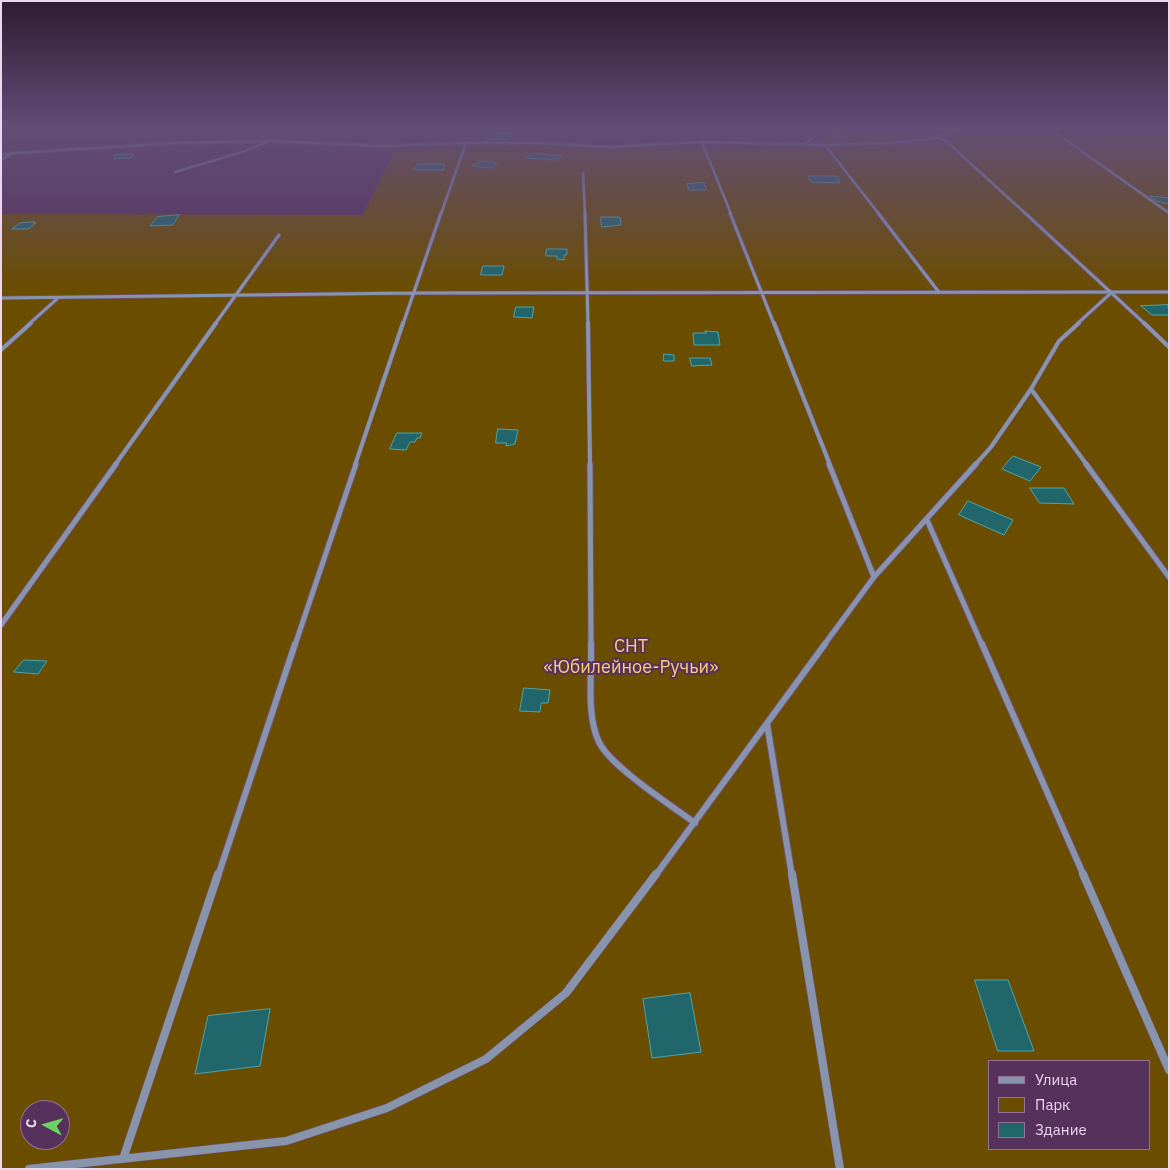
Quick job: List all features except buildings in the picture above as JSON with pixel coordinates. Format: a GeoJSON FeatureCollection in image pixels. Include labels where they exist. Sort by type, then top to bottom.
{"type":"FeatureCollection","features":[{"type":"Feature","properties":{"kind":"street"},"geometry":{"type":"LineString","coordinates":[[123,1159],[452,183]]}},
{"type":"Feature","properties":{"kind":"street"},"geometry":{"type":"LineString","coordinates":[[583,183],[588,292],[592,716],[598,742],[618,765],[695,823]]}},
{"type":"Feature","properties":{"kind":"street"},"geometry":{"type":"LineString","coordinates":[[719,183],[874,577]]}},
{"type":"Feature","properties":{"kind":"street"},"geometry":{"type":"LineString","coordinates":[[854,183],[938,291]]}},
{"type":"Feature","properties":{"kind":"street"},"geometry":{"type":"LineString","coordinates":[[991,183],[1112,292],[1169,347]]}},
{"type":"Feature","properties":{"kind":"street"},"geometry":{"type":"LineString","coordinates":[[1127,183],[1169,212]]}},
{"type":"Feature","properties":{"kind":"street"},"geometry":{"type":"LineString","coordinates":[[1,625],[280,235]]}},
{"type":"Feature","properties":{"kind":"street"},"geometry":{"type":"LineString","coordinates":[[1,298],[236,294],[588,292],[1169,292]]}},
{"type":"Feature","properties":{"kind":"street"},"geometry":{"type":"LineString","coordinates":[[29,1169],[286,1141],[387,1108],[486,1059],[566,992],[695,823],[874,577],[991,447],[1031,389],[1059,341],[1112,292]]}},
{"type":"Feature","properties":{"kind":"street"},"geometry":{"type":"LineString","coordinates":[[1,350],[58,298]]}},
{"type":"Feature","properties":{"kind":"street"},"geometry":{"type":"LineString","coordinates":[[1031,389],[1169,577]]}},
{"type":"Feature","properties":{"kind":"street"},"geometry":{"type":"LineString","coordinates":[[927,520],[1169,1070]]}},
{"type":"Feature","properties":{"kind":"street"},"geometry":{"type":"LineString","coordinates":[[767,724],[840,1169]]}},
{"type":"Feature","properties":{"kind":"green space","name":"СНТ «Юбилейное-Ручьи»"},"geometry":{"type":"Polygon","coordinates":[[[379,183],[1169,183],[1169,1169],[1,1169],[1,214],[363,215],[379,183]]]}}]}
